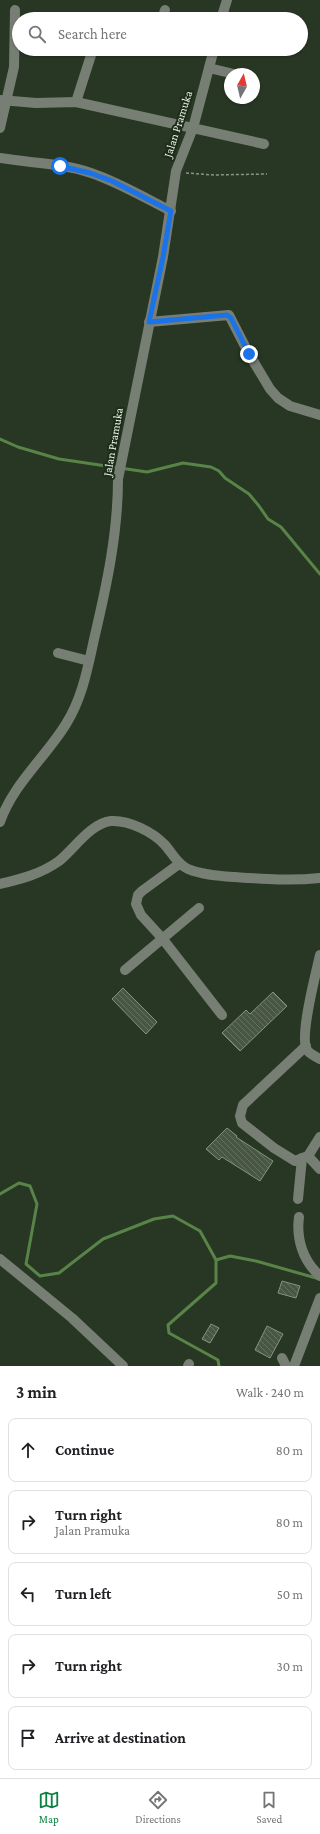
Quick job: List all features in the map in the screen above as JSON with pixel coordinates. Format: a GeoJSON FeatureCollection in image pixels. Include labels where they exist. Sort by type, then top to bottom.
{"type":"FeatureCollection","features":[{"type":"Feature","properties":{"kind":"street"},"geometry":{"type":"LineString","coordinates":[[223,12],[227,0]]}},
{"type":"Feature","properties":{"kind":"street"},"geometry":{"type":"LineString","coordinates":[[0,128],[4,100],[14,67],[14,56]]}},
{"type":"Feature","properties":{"kind":"street"},"geometry":{"type":"LineString","coordinates":[[76,102],[91,56]]}},
{"type":"Feature","properties":{"kind":"street","name":"Jalan Pramuka"},"geometry":{"type":"LineString","coordinates":[[0,822],[12,794],[66,724],[83,690],[105,592],[118,510],[118,479],[163,257],[176,171],[193,128],[212,56]]}},
{"type":"Feature","properties":{"kind":"street"},"geometry":{"type":"LineString","coordinates":[[209,68],[224,72]]}},
{"type":"Feature","properties":{"kind":"street"},"geometry":{"type":"LineString","coordinates":[[4,100],[76,102],[264,144]]}},
{"type":"Feature","properties":{"kind":"street"},"geometry":{"type":"LineString","coordinates":[[0,158],[60,166],[90,173],[112,181],[171,211]]}},
{"type":"Feature","properties":{"kind":"street"},"geometry":{"type":"LineString","coordinates":[[149,322],[229,315],[249,354],[278,398],[290,406],[320,415]]}},
{"type":"Feature","properties":{"kind":"street"},"geometry":{"type":"LineString","coordinates":[[58,653],[89,661]]}},
{"type":"Feature","properties":{"kind":"street"},"geometry":{"type":"LineString","coordinates":[[0,884],[26,878],[40,872],[58,861],[86,835],[102,824],[110,821],[121,822],[151,834],[164,844],[179,864],[200,872],[224,876],[281,881],[320,878]]}},
{"type":"Feature","properties":{"kind":"street"},"geometry":{"type":"LineString","coordinates":[[179,864],[142,890],[136,904],[138,910],[162,938],[222,1015]]}},
{"type":"Feature","properties":{"kind":"street"},"geometry":{"type":"LineString","coordinates":[[125,970],[199,908]]}},
{"type":"Feature","properties":{"kind":"street"},"geometry":{"type":"LineString","coordinates":[[320,955],[307,1019],[306,1046],[308,1052],[320,1059]]}},
{"type":"Feature","properties":{"kind":"street"},"geometry":{"type":"LineString","coordinates":[[305,1157],[295,1161],[274,1148],[242,1124],[240,1116],[243,1106],[306,1046]]}},
{"type":"Feature","properties":{"kind":"street"},"geometry":{"type":"LineString","coordinates":[[298,1199],[305,1157],[320,1137]]}},
{"type":"Feature","properties":{"kind":"street"},"geometry":{"type":"LineString","coordinates":[[305,1157],[320,1169]]}},
{"type":"Feature","properties":{"kind":"street"},"geometry":{"type":"LineString","coordinates":[[299,1217],[298,1239],[311,1268],[320,1276]]}},
{"type":"Feature","properties":{"kind":"street"},"geometry":{"type":"LineString","coordinates":[[0,1259],[72,1318],[123,1366]]}},
{"type":"Feature","properties":{"kind":"street"},"geometry":{"type":"LineString","coordinates":[[294,1366],[320,1298]]}},
{"type":"Feature","properties":{"kind":"path"},"geometry":{"type":"LineString","coordinates":[[176,171],[214,176],[267,174]]}},
{"type":"Feature","properties":{"kind":"building"},"geometry":{"type":"Polygon","coordinates":[[[123,988],[157,1022],[146,1034],[112,999],[123,988]]]}},
{"type":"Feature","properties":{"kind":"building"},"geometry":{"type":"Polygon","coordinates":[[[273,992],[287,1006],[240,1051],[222,1033],[246,1010],[250,1014],[273,992]]]}},
{"type":"Feature","properties":{"kind":"building"},"geometry":{"type":"Polygon","coordinates":[[[227,1128],[237,1136],[236,1137],[273,1161],[260,1181],[222,1157],[219,1160],[206,1149],[227,1128]]]}},
{"type":"Feature","properties":{"kind":"building"},"geometry":{"type":"Polygon","coordinates":[[[282,1281],[300,1286],[296,1298],[278,1293],[282,1281]]]}},
{"type":"Feature","properties":{"kind":"building"},"geometry":{"type":"Polygon","coordinates":[[[211,1324],[219,1328],[210,1343],[202,1339],[211,1324]]]}},
{"type":"Feature","properties":{"kind":"building"},"geometry":{"type":"Polygon","coordinates":[[[267,1326],[283,1334],[270,1358],[255,1350],[267,1326]]]}},
{"type":"Feature","properties":{"kind":"waterway"},"geometry":{"type":"LineString","coordinates":[[0,439],[18,447],[59,459],[147,472],[183,463],[211,467],[219,471],[225,478],[249,494],[268,519],[281,527],[320,574]]}},
{"type":"Feature","properties":{"kind":"waterway"},"geometry":{"type":"LineString","coordinates":[[0,1194],[19,1183],[30,1186],[37,1204],[26,1264],[40,1276],[59,1273],[103,1239],[154,1219],[173,1216],[200,1231],[216,1260],[216,1283],[168,1325],[169,1333],[218,1360],[219,1366]]}},
{"type":"Feature","properties":{"kind":"waterway"},"geometry":{"type":"LineString","coordinates":[[216,1260],[230,1256],[256,1261],[316,1278]]}},
{"type":"Feature","properties":{"kind":"route"},"geometry":{"type":"LineString","coordinates":[[60,166],[90,173],[112,181],[171,211],[149,322],[227,315],[230,316],[249,354]]}}]}
